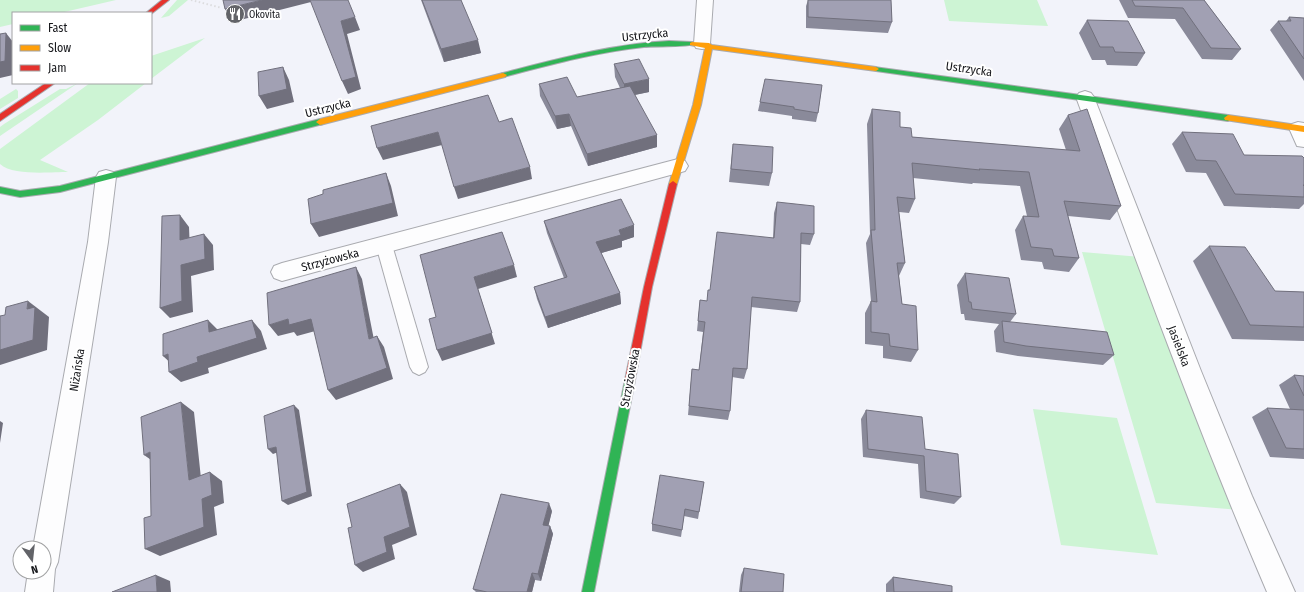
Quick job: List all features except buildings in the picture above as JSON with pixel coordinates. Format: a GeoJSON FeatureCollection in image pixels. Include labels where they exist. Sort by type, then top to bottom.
{"type":"FeatureCollection","features":[{"type":"Feature","properties":{"kind":"street"},"geometry":{"type":"LineString","coordinates":[[150,12],[166,0]]}},
{"type":"Feature","properties":{"kind":"street","name":"Strzyżowska"},"geometry":{"type":"LineString","coordinates":[[588,592],[648,287],[678,166],[697,105],[706,44],[705,0]]}},
{"type":"Feature","properties":{"kind":"street","name":"Ustrzycka"},"geometry":{"type":"LineString","coordinates":[[0,190],[20,194],[37,193],[106,177],[546,64],[635,47],[671,43],[706,44],[1085,97],[1302,133]]}},
{"type":"Feature","properties":{"kind":"street"},"geometry":{"type":"LineString","coordinates":[[0,118],[50,84]]}},
{"type":"Feature","properties":{"kind":"street","name":"Jasielska"},"geometry":{"type":"LineString","coordinates":[[1085,97],[1189,371],[1242,503],[1281,592]]}},
{"type":"Feature","properties":{"kind":"street","name":"Strzyżowska"},"geometry":{"type":"LineString","coordinates":[[282,272],[678,166]]}},
{"type":"Feature","properties":{"kind":"street","name":"Niżańska"},"geometry":{"type":"LineString","coordinates":[[48,540],[98,242],[106,177]]}},
{"type":"Feature","properties":{"kind":"street"},"geometry":{"type":"LineString","coordinates":[[39,592],[41,580]]}},
{"type":"Feature","properties":{"kind":"lane"},"geometry":{"type":"LineString","coordinates":[[384,245],[418,367]]}},
{"type":"Feature","properties":{"kind":"path"},"geometry":{"type":"LineString","coordinates":[[191,0],[222,8]]}},
{"type":"Feature","properties":{"kind":"green space"},"geometry":{"type":"Polygon","coordinates":[[[0,0],[116,0],[64,12],[12,12],[12,24],[0,27],[0,0]]]}},
{"type":"Feature","properties":{"kind":"green space"},"geometry":{"type":"Polygon","coordinates":[[[177,0],[188,0],[169,16],[161,18],[177,0]]]}},
{"type":"Feature","properties":{"kind":"green space"},"geometry":{"type":"Polygon","coordinates":[[[944,0],[1037,0],[1048,26],[949,21],[944,0]]]}},
{"type":"Feature","properties":{"kind":"green space"},"geometry":{"type":"Polygon","coordinates":[[[205,38],[152,78],[152,56],[205,38]]]}},
{"type":"Feature","properties":{"kind":"green space"},"geometry":{"type":"Polygon","coordinates":[[[77,84],[0,136],[0,127],[4,124],[60,89],[66,89],[77,84]]]}},
{"type":"Feature","properties":{"kind":"green space"},"geometry":{"type":"Polygon","coordinates":[[[89,84],[145,84],[98,120],[40,160],[68,172],[22,172],[6,168],[0,164],[0,149],[89,84]]]}},
{"type":"Feature","properties":{"kind":"green space"},"geometry":{"type":"Polygon","coordinates":[[[16,89],[18,91],[18,98],[0,109],[0,99],[16,89]]]}},
{"type":"Feature","properties":{"kind":"green space"},"geometry":{"type":"Polygon","coordinates":[[[1082,252],[1141,257],[1240,510],[1156,503],[1082,252]]]}},
{"type":"Feature","properties":{"kind":"green space"},"geometry":{"type":"Polygon","coordinates":[[[1033,409],[1117,418],[1158,555],[1061,545],[1033,409]]]}},
{"type":"Feature","properties":{"kind":"traffic: fast"},"geometry":{"type":"LineString","coordinates":[[503,75],[573,57],[621,48],[669,43],[692,44]]}},
{"type":"Feature","properties":{"kind":"traffic: fast"},"geometry":{"type":"LineString","coordinates":[[876,69],[1228,118]]}},
{"type":"Feature","properties":{"kind":"traffic: fast"},"geometry":{"type":"LineString","coordinates":[[0,190],[20,194],[60,189],[320,122]]}},
{"type":"Feature","properties":{"kind":"traffic: fast"},"geometry":{"type":"LineString","coordinates":[[588,592],[630,380]]}},
{"type":"Feature","properties":{"kind":"traffic: slow"},"geometry":{"type":"LineString","coordinates":[[692,44],[876,69]]}},
{"type":"Feature","properties":{"kind":"traffic: slow"},"geometry":{"type":"LineString","coordinates":[[673,184],[697,105],[709,45]]}},
{"type":"Feature","properties":{"kind":"traffic: slow"},"geometry":{"type":"LineString","coordinates":[[320,122],[503,75]]}},
{"type":"Feature","properties":{"kind":"traffic: slow"},"geometry":{"type":"LineString","coordinates":[[1228,118],[1304,129]]}},
{"type":"Feature","properties":{"kind":"traffic: jam"},"geometry":{"type":"LineString","coordinates":[[150,12],[166,0]]}},
{"type":"Feature","properties":{"kind":"traffic: jam"},"geometry":{"type":"LineString","coordinates":[[0,118],[50,84]]}},
{"type":"Feature","properties":{"kind":"traffic: jam"},"geometry":{"type":"LineString","coordinates":[[630,380],[648,287],[673,184]]}},
{"type":"Feature","properties":{"kind":"place","name":"Okovita"},"geometry":{"type":"Point","coordinates":[235,14]}}]}
